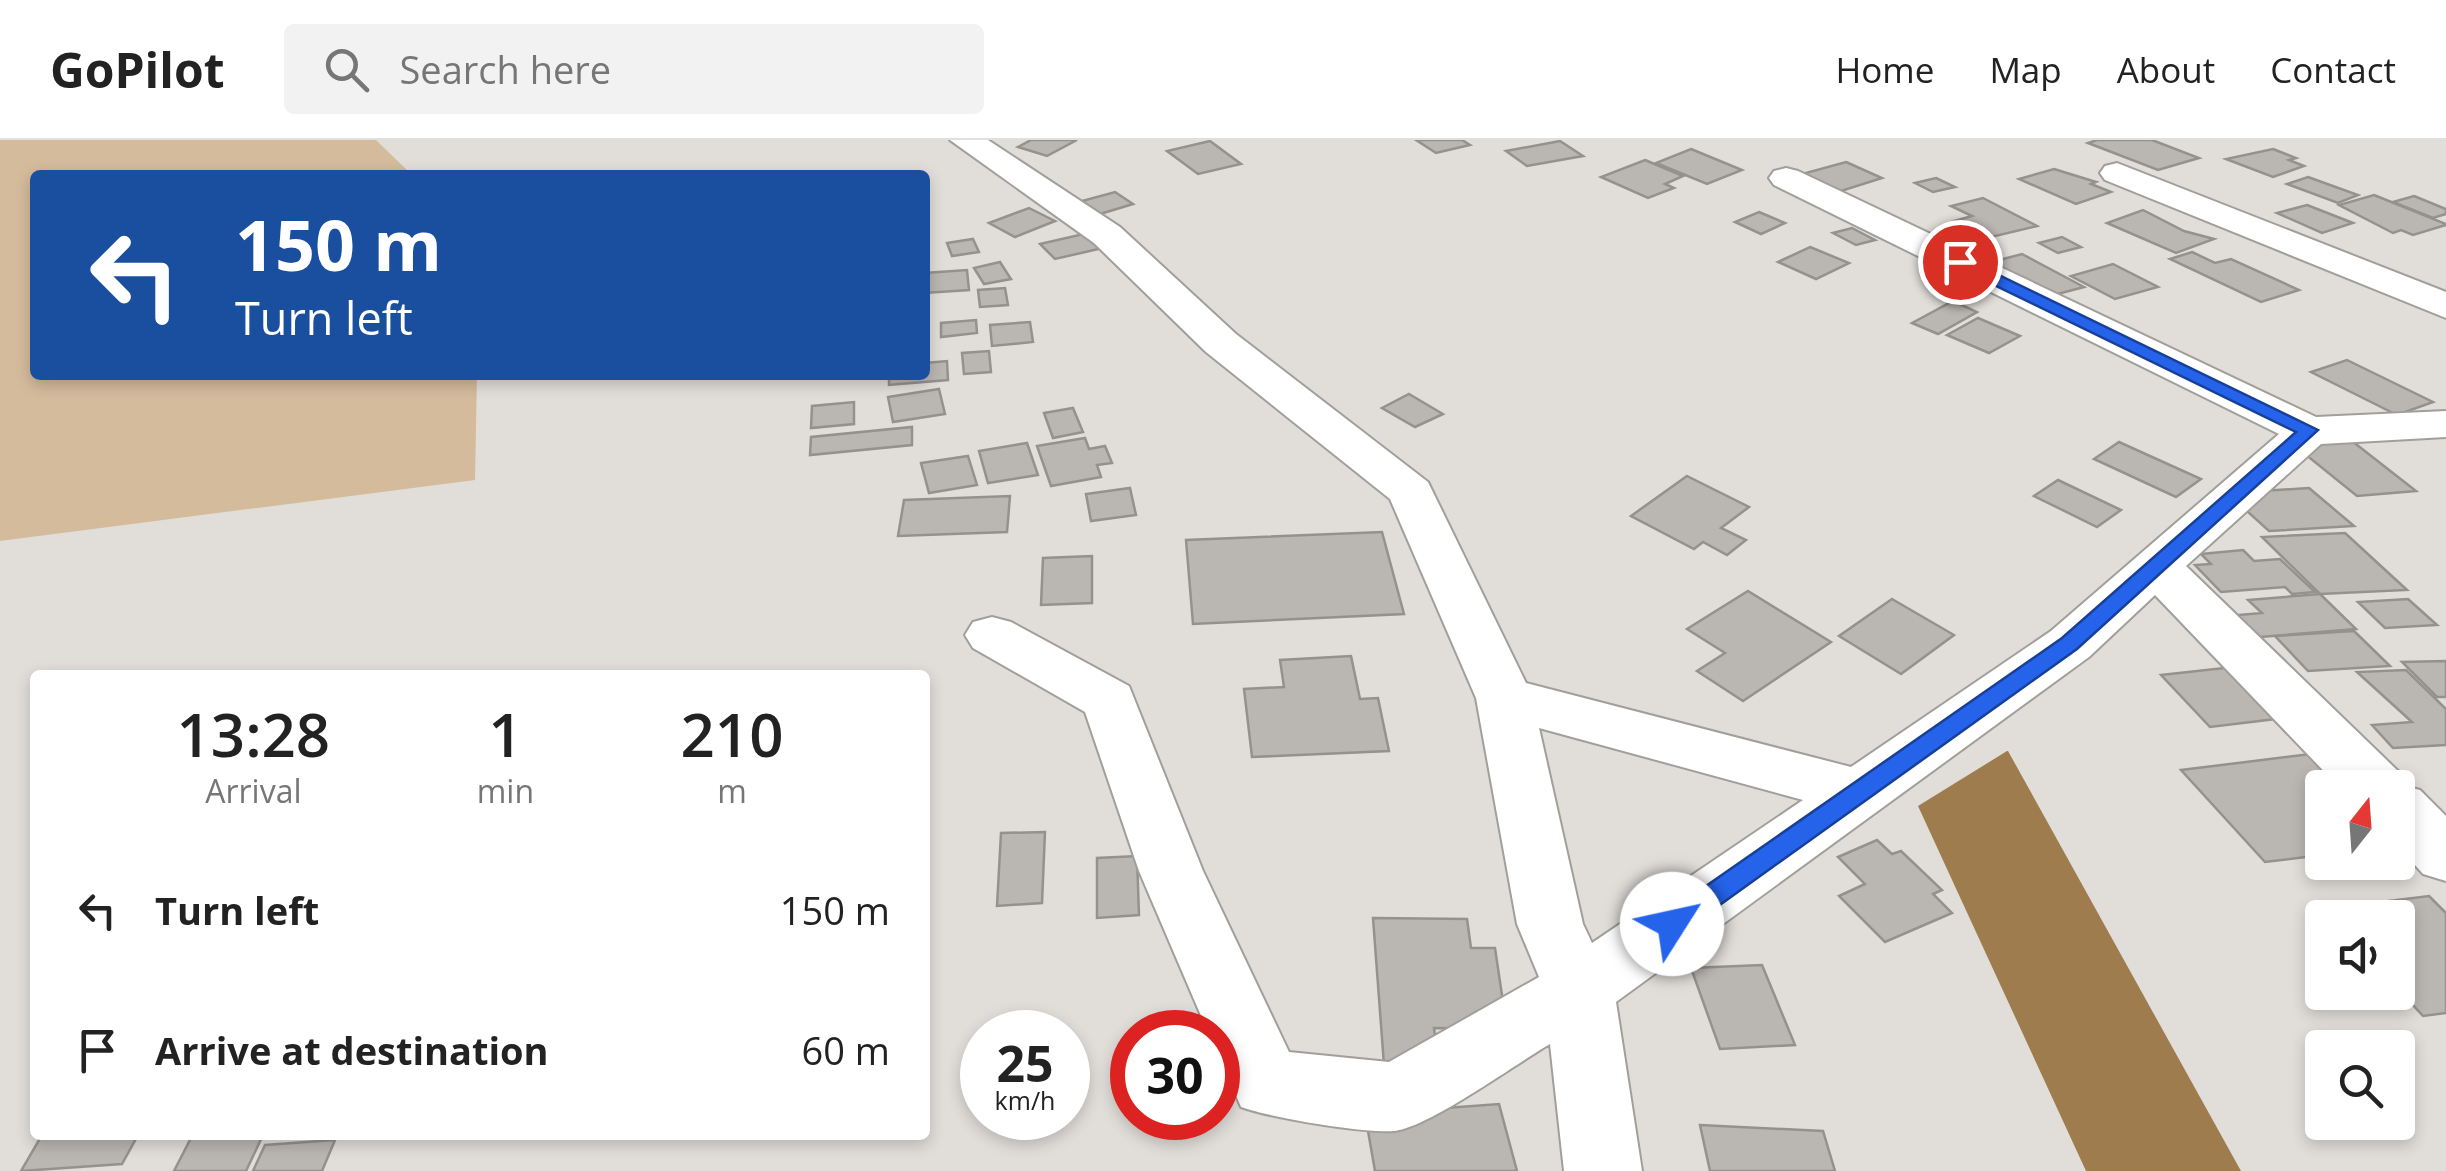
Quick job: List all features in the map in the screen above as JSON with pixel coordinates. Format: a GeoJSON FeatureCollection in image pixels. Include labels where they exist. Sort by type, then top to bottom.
{"type":"FeatureCollection","features":[{"type":"Feature","properties":{"kind":"street"},"geometry":{"type":"LineString","coordinates":[[966,140],[1107,235],[1220,343],[1411,492],[1504,698],[1550,924],[1578,990],[1603,1171]]}},
{"type":"Feature","properties":{"kind":"street"},"geometry":{"type":"LineString","coordinates":[[2118,174],[2446,306]]}},
{"type":"Feature","properties":{"kind":"street"},"geometry":{"type":"LineString","coordinates":[[1786,178],[2309,430],[2446,424]]}},
{"type":"Feature","properties":{"kind":"street"},"geometry":{"type":"LineString","coordinates":[[992,635],[1109,700],[1171,871],[1267,1083],[1396,1097],[1578,990],[2070,644],[2309,430]]}},
{"type":"Feature","properties":{"kind":"street"},"geometry":{"type":"LineString","coordinates":[[2156,566],[2360,770]]}},
{"type":"Feature","properties":{"kind":"street"},"geometry":{"type":"LineString","coordinates":[[1504,698],[1860,792]]}},
{"type":"Feature","properties":{"kind":"street"},"geometry":{"type":"LineString","coordinates":[[2415,824],[2446,856]]}},
{"type":"Feature","properties":{"kind":"shaded area"},"geometry":{"type":"Polygon","coordinates":[[[0,140],[376,140],[407,170],[30,170],[30,380],[477,380],[475,480],[0,541],[0,140]]]}},
{"type":"Feature","properties":{"kind":"shaded area"},"geometry":{"type":"Polygon","coordinates":[[[2008,751],[2241,1171],[2086,1171],[1918,806],[2008,751]]]}},
{"type":"Feature","properties":{"kind":"building"},"geometry":{"type":"Polygon","coordinates":[[[1031,140],[1077,140],[1047,156],[1018,147],[1031,140]]]}},
{"type":"Feature","properties":{"kind":"building"},"geometry":{"type":"Polygon","coordinates":[[[1416,140],[1462,140],[1470,145],[1436,153],[1416,140]]]}},
{"type":"Feature","properties":{"kind":"building"},"geometry":{"type":"Polygon","coordinates":[[[2152,140],[2199,158],[2158,170],[2088,143],[2152,140]]]}},
{"type":"Feature","properties":{"kind":"building"},"geometry":{"type":"Polygon","coordinates":[[[1210,141],[1241,164],[1198,174],[1167,151],[1210,141]]]}},
{"type":"Feature","properties":{"kind":"building"},"geometry":{"type":"Polygon","coordinates":[[[1560,141],[1583,156],[1527,166],[1506,151],[1560,141]]]}},
{"type":"Feature","properties":{"kind":"building"},"geometry":{"type":"Polygon","coordinates":[[[1691,149],[1742,170],[1707,184],[1656,163],[1691,149]]]}},
{"type":"Feature","properties":{"kind":"building"},"geometry":{"type":"Polygon","coordinates":[[[2273,149],[2296,158],[2289,160],[2304,166],[2273,177],[2226,159],[2273,149]]]}},
{"type":"Feature","properties":{"kind":"building"},"geometry":{"type":"Polygon","coordinates":[[[1645,160],[1683,176],[1665,184],[1674,188],[1648,198],[1601,177],[1645,160]]]}},
{"type":"Feature","properties":{"kind":"building"},"geometry":{"type":"Polygon","coordinates":[[[1846,162],[1882,178],[1838,192],[1802,174],[1846,162]]]}},
{"type":"Feature","properties":{"kind":"building"},"geometry":{"type":"Polygon","coordinates":[[[2054,169],[2096,182],[2091,184],[2111,192],[2076,204],[2019,179],[2054,169]]]}},
{"type":"Feature","properties":{"kind":"building"},"geometry":{"type":"Polygon","coordinates":[[[2308,177],[2358,195],[2338,203],[2287,184],[2308,177]]]}},
{"type":"Feature","properties":{"kind":"building"},"geometry":{"type":"Polygon","coordinates":[[[1936,178],[1955,187],[1933,192],[1915,183],[1936,178]]]}},
{"type":"Feature","properties":{"kind":"building"},"geometry":{"type":"Polygon","coordinates":[[[1115,192],[1133,204],[1100,214],[1082,201],[1115,192]]]}},
{"type":"Feature","properties":{"kind":"building"},"geometry":{"type":"Polygon","coordinates":[[[2374,195],[2446,225],[2413,235],[2401,230],[2393,233],[2339,205],[2374,195]]]}},
{"type":"Feature","properties":{"kind":"building"},"geometry":{"type":"Polygon","coordinates":[[[2414,196],[2446,209],[2446,214],[2433,218],[2393,202],[2414,196]]]}},
{"type":"Feature","properties":{"kind":"building"},"geometry":{"type":"Polygon","coordinates":[[[1983,198],[2037,226],[1987,238],[1954,221],[1972,216],[1951,206],[1983,198]]]}},
{"type":"Feature","properties":{"kind":"building"},"geometry":{"type":"Polygon","coordinates":[[[2307,205],[2353,223],[2322,233],[2277,213],[2307,205]]]}},
{"type":"Feature","properties":{"kind":"building"},"geometry":{"type":"Polygon","coordinates":[[[1029,208],[1055,221],[1015,237],[989,223],[1029,208]]]}},
{"type":"Feature","properties":{"kind":"building"},"geometry":{"type":"Polygon","coordinates":[[[2143,210],[2184,231],[2214,239],[2176,253],[2107,223],[2143,210]]]}},
{"type":"Feature","properties":{"kind":"building"},"geometry":{"type":"Polygon","coordinates":[[[1759,212],[1785,223],[1761,234],[1735,222],[1759,212]]]}},
{"type":"Feature","properties":{"kind":"building"},"geometry":{"type":"Polygon","coordinates":[[[1852,228],[1875,240],[1856,245],[1833,233],[1852,228]]]}},
{"type":"Feature","properties":{"kind":"building"},"geometry":{"type":"Polygon","coordinates":[[[1092,232],[1107,247],[1055,259],[1040,244],[1092,232]]]}},
{"type":"Feature","properties":{"kind":"building"},"geometry":{"type":"Polygon","coordinates":[[[2062,237],[2081,247],[2058,253],[2039,243],[2062,237]]]}},
{"type":"Feature","properties":{"kind":"building"},"geometry":{"type":"Polygon","coordinates":[[[973,239],[979,252],[952,256],[947,243],[973,239]]]}},
{"type":"Feature","properties":{"kind":"building"},"geometry":{"type":"Polygon","coordinates":[[[1810,247],[1849,263],[1816,279],[1778,262],[1810,247]]]}},
{"type":"Feature","properties":{"kind":"building"},"geometry":{"type":"Polygon","coordinates":[[[2192,252],[2215,263],[2231,259],[2299,290],[2261,302],[2170,259],[2192,252]]]}},
{"type":"Feature","properties":{"kind":"building"},"geometry":{"type":"Polygon","coordinates":[[[2022,254],[2084,287],[2054,295],[1992,262],[2022,254]]]}},
{"type":"Feature","properties":{"kind":"building"},"geometry":{"type":"Polygon","coordinates":[[[1000,262],[1011,279],[984,284],[974,268],[1000,262]]]}},
{"type":"Feature","properties":{"kind":"building"},"geometry":{"type":"Polygon","coordinates":[[[2113,264],[2158,287],[2115,299],[2071,276],[2113,264]]]}},
{"type":"Feature","properties":{"kind":"building"},"geometry":{"type":"Polygon","coordinates":[[[967,270],[969,290],[930,293],[930,273],[967,270]]]}},
{"type":"Feature","properties":{"kind":"building"},"geometry":{"type":"Polygon","coordinates":[[[1005,288],[1008,305],[980,307],[978,290],[1005,288]]]}},
{"type":"Feature","properties":{"kind":"building"},"geometry":{"type":"Polygon","coordinates":[[[1953,301],[1977,312],[1938,334],[1912,323],[1953,301]]]}},
{"type":"Feature","properties":{"kind":"building"},"geometry":{"type":"Polygon","coordinates":[[[1978,318],[2020,336],[1989,353],[1947,335],[1978,318]]]}},
{"type":"Feature","properties":{"kind":"building"},"geometry":{"type":"Polygon","coordinates":[[[976,320],[977,333],[941,337],[941,323],[976,320]]]}},
{"type":"Feature","properties":{"kind":"building"},"geometry":{"type":"Polygon","coordinates":[[[1030,322],[1033,342],[992,346],[990,325],[1030,322]]]}},
{"type":"Feature","properties":{"kind":"building"},"geometry":{"type":"Polygon","coordinates":[[[989,351],[991,372],[964,374],[962,353],[989,351]]]}},
{"type":"Feature","properties":{"kind":"building"},"geometry":{"type":"Polygon","coordinates":[[[2347,360],[2433,402],[2397,415],[2311,372],[2347,360]]]}},
{"type":"Feature","properties":{"kind":"building"},"geometry":{"type":"Polygon","coordinates":[[[947,361],[948,380],[889,385],[889,380],[930,380],[930,363],[947,361]]]}},
{"type":"Feature","properties":{"kind":"building"},"geometry":{"type":"Polygon","coordinates":[[[939,389],[945,414],[893,422],[888,397],[939,389]]]}},
{"type":"Feature","properties":{"kind":"building"},"geometry":{"type":"Polygon","coordinates":[[[1409,394],[1443,414],[1415,427],[1382,408],[1409,394]]]}},
{"type":"Feature","properties":{"kind":"building"},"geometry":{"type":"Polygon","coordinates":[[[854,402],[854,424],[811,428],[812,406],[854,402]]]}},
{"type":"Feature","properties":{"kind":"building"},"geometry":{"type":"Polygon","coordinates":[[[1073,408],[1083,432],[1053,438],[1044,413],[1073,408]]]}},
{"type":"Feature","properties":{"kind":"building"},"geometry":{"type":"Polygon","coordinates":[[[912,427],[912,445],[810,455],[811,437],[912,427]]]}},
{"type":"Feature","properties":{"kind":"building"},"geometry":{"type":"Polygon","coordinates":[[[1085,438],[1089,449],[1105,446],[1112,463],[1097,465],[1101,477],[1051,486],[1037,446],[1085,438]]]}},
{"type":"Feature","properties":{"kind":"building"},"geometry":{"type":"Polygon","coordinates":[[[2352,441],[2416,491],[2357,496],[2295,446],[2352,441]]]}},
{"type":"Feature","properties":{"kind":"building"},"geometry":{"type":"Polygon","coordinates":[[[2119,442],[2201,479],[2176,497],[2094,459],[2119,442]]]}},
{"type":"Feature","properties":{"kind":"building"},"geometry":{"type":"Polygon","coordinates":[[[1027,443],[1038,475],[988,483],[979,451],[1027,443]]]}},
{"type":"Feature","properties":{"kind":"building"},"geometry":{"type":"Polygon","coordinates":[[[968,456],[977,485],[929,493],[921,463],[968,456]]]}},
{"type":"Feature","properties":{"kind":"building"},"geometry":{"type":"Polygon","coordinates":[[[1687,476],[1749,507],[1721,528],[1746,540],[1727,555],[1703,542],[1694,549],[1631,516],[1687,476]]]}},
{"type":"Feature","properties":{"kind":"building"},"geometry":{"type":"Polygon","coordinates":[[[2058,480],[2121,510],[2097,527],[2034,496],[2058,480]]]}},
{"type":"Feature","properties":{"kind":"building"},"geometry":{"type":"Polygon","coordinates":[[[1130,488],[1136,515],[1091,521],[1086,494],[1130,488]]]}},
{"type":"Feature","properties":{"kind":"building"},"geometry":{"type":"Polygon","coordinates":[[[2309,488],[2354,526],[2269,531],[2237,502],[2247,492],[2309,488]]]}},
{"type":"Feature","properties":{"kind":"building"},"geometry":{"type":"Polygon","coordinates":[[[1010,496],[1007,532],[898,536],[904,500],[1010,496]]]}},
{"type":"Feature","properties":{"kind":"building"},"geometry":{"type":"Polygon","coordinates":[[[1382,532],[1404,614],[1193,624],[1186,540],[1382,532]]]}},
{"type":"Feature","properties":{"kind":"building"},"geometry":{"type":"Polygon","coordinates":[[[2345,533],[2407,590],[2320,594],[2262,537],[2345,533]]]}},
{"type":"Feature","properties":{"kind":"building"},"geometry":{"type":"Polygon","coordinates":[[[2243,550],[2254,561],[2280,559],[2315,592],[2292,594],[2285,587],[2221,592],[2195,565],[2211,564],[2201,554],[2243,550]]]}},
{"type":"Feature","properties":{"kind":"building"},"geometry":{"type":"Polygon","coordinates":[[[1092,556],[1092,603],[1041,605],[1043,558],[1092,556]]]}},
{"type":"Feature","properties":{"kind":"building"},"geometry":{"type":"Polygon","coordinates":[[[1748,591],[1831,642],[1743,701],[1697,671],[1725,653],[1687,629],[1748,591]]]}},
{"type":"Feature","properties":{"kind":"building"},"geometry":{"type":"Polygon","coordinates":[[[2320,594],[2356,629],[2248,638],[2227,616],[2262,613],[2248,600],[2320,594]]]}},
{"type":"Feature","properties":{"kind":"building"},"geometry":{"type":"Polygon","coordinates":[[[1892,599],[1954,635],[1901,674],[1839,636],[1892,599]]]}},
{"type":"Feature","properties":{"kind":"building"},"geometry":{"type":"Polygon","coordinates":[[[2408,599],[2437,625],[2385,628],[2358,602],[2408,599]]]}},
{"type":"Feature","properties":{"kind":"building"},"geometry":{"type":"Polygon","coordinates":[[[2354,631],[2390,666],[2308,671],[2275,636],[2354,631]]]}},
{"type":"Feature","properties":{"kind":"building"},"geometry":{"type":"Polygon","coordinates":[[[1351,656],[1360,699],[1378,698],[1389,751],[1252,757],[1244,689],[1284,687],[1280,660],[1351,656]]]}},
{"type":"Feature","properties":{"kind":"building"},"geometry":{"type":"Polygon","coordinates":[[[2446,661],[2446,697],[2437,697],[2402,662],[2446,661]]]}},
{"type":"Feature","properties":{"kind":"building"},"geometry":{"type":"Polygon","coordinates":[[[2233,667],[2284,718],[2210,727],[2161,675],[2233,667]]]}},
{"type":"Feature","properties":{"kind":"building"},"geometry":{"type":"Polygon","coordinates":[[[2406,670],[2446,709],[2446,745],[2393,748],[2372,725],[2412,722],[2357,672],[2406,670]]]}},
{"type":"Feature","properties":{"kind":"building"},"geometry":{"type":"Polygon","coordinates":[[[2327,752],[2345,770],[2305,770],[2305,857],[2265,862],[2181,770],[2327,752]]]}},
{"type":"Feature","properties":{"kind":"building"},"geometry":{"type":"Polygon","coordinates":[[[1045,832],[1042,903],[997,906],[1001,833],[1045,832]]]}},
{"type":"Feature","properties":{"kind":"building"},"geometry":{"type":"Polygon","coordinates":[[[1877,840],[1892,854],[1901,851],[1942,890],[1933,894],[1952,913],[1885,942],[1839,896],[1865,884],[1838,857],[1877,840]]]}},
{"type":"Feature","properties":{"kind":"building"},"geometry":{"type":"Polygon","coordinates":[[[1137,856],[1139,915],[1097,918],[1097,858],[1137,856]]]}},
{"type":"Feature","properties":{"kind":"building"},"geometry":{"type":"Polygon","coordinates":[[[2429,896],[2446,913],[2446,1013],[2423,1016],[2415,1007],[2415,900],[2397,900],[2429,896]]]}},
{"type":"Feature","properties":{"kind":"building"},"geometry":{"type":"Polygon","coordinates":[[[1373,918],[1467,919],[1471,948],[1495,948],[1507,1029],[1434,1028],[1439,1066],[1384,1065],[1373,918]]]}},
{"type":"Feature","properties":{"kind":"building"},"geometry":{"type":"Polygon","coordinates":[[[1762,965],[1795,1045],[1720,1049],[1691,968],[1762,965]]]}},
{"type":"Feature","properties":{"kind":"building"},"geometry":{"type":"Polygon","coordinates":[[[1499,1104],[1517,1171],[1375,1171],[1365,1114],[1499,1104]]]}},
{"type":"Feature","properties":{"kind":"building"},"geometry":{"type":"Polygon","coordinates":[[[1700,1125],[1823,1131],[1835,1171],[1710,1171],[1700,1125]]]}},
{"type":"Feature","properties":{"kind":"building"},"geometry":{"type":"Polygon","coordinates":[[[39,1140],[135,1140],[122,1164],[21,1171],[39,1140]]]}},
{"type":"Feature","properties":{"kind":"building"},"geometry":{"type":"Polygon","coordinates":[[[190,1140],[261,1140],[246,1171],[174,1171],[190,1140]]]}},
{"type":"Feature","properties":{"kind":"building"},"geometry":{"type":"Polygon","coordinates":[[[335,1140],[322,1171],[253,1171],[265,1145],[335,1140]]]}},
{"type":"Feature","properties":{"kind":"route"},"geometry":{"type":"LineString","coordinates":[[1672,924],[2070,644],[2309,430],[1960,262]]}}]}
